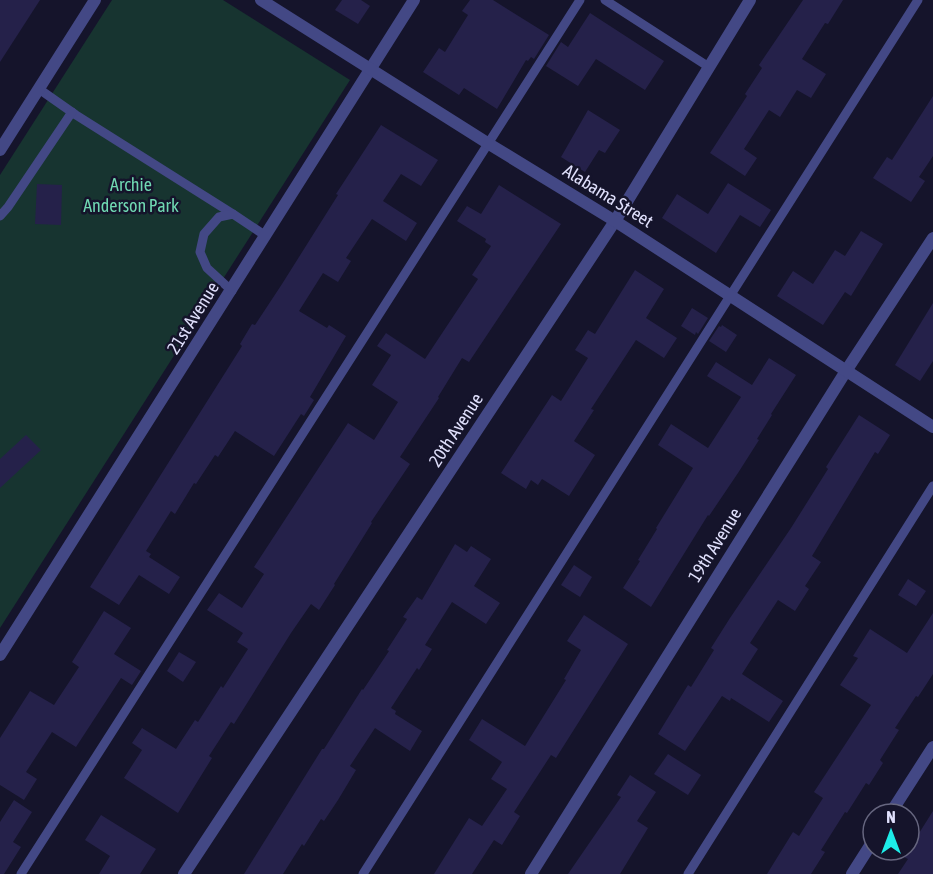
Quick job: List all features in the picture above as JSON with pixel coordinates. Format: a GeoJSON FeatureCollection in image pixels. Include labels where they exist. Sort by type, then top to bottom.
{"type":"FeatureCollection","features":[{"type":"Feature","properties":{"kind":"street"},"geometry":{"type":"LineString","coordinates":[[0,150],[96,0]]}},
{"type":"Feature","properties":{"kind":"street","name":"Alabama Street"},"geometry":{"type":"LineString","coordinates":[[261,0],[615,221],[933,427]]}},
{"type":"Feature","properties":{"kind":"street","name":"21st Avenue"},"geometry":{"type":"LineString","coordinates":[[0,655],[414,0]]}},
{"type":"Feature","properties":{"kind":"street","name":"20th Avenue"},"geometry":{"type":"LineString","coordinates":[[184,874],[615,221],[750,0]]}},
{"type":"Feature","properties":{"kind":"street","name":"19th Avenue"},"geometry":{"type":"LineString","coordinates":[[531,874],[846,370],[933,238]]}},
{"type":"Feature","properties":{"kind":"street"},"geometry":{"type":"LineString","coordinates":[[898,802],[933,747]]}},
{"type":"Feature","properties":{"kind":"street"},"geometry":{"type":"LineString","coordinates":[[852,874],[861,860]]}},
{"type":"Feature","properties":{"kind":"lane"},"geometry":{"type":"LineString","coordinates":[[21,874],[580,0]]}},
{"type":"Feature","properties":{"kind":"lane"},"geometry":{"type":"LineString","coordinates":[[605,0],[709,67]]}},
{"type":"Feature","properties":{"kind":"lane"},"geometry":{"type":"LineString","coordinates":[[363,874],[918,0]]}},
{"type":"Feature","properties":{"kind":"lane"},"geometry":{"type":"LineString","coordinates":[[39,89],[266,236]]}},
{"type":"Feature","properties":{"kind":"lane"},"geometry":{"type":"LineString","coordinates":[[0,216],[72,112]]}},
{"type":"Feature","properties":{"kind":"lane"},"geometry":{"type":"LineString","coordinates":[[232,291],[207,268],[200,252],[204,234],[219,217],[233,214]]}},
{"type":"Feature","properties":{"kind":"lane"},"geometry":{"type":"LineString","coordinates":[[688,874],[933,486]]}},
{"type":"Feature","properties":{"kind":"green space","name":"Archie Anderson Park"},"geometry":{"type":"Polygon","coordinates":[[[112,0],[223,0],[350,80],[0,628],[0,175],[112,0]]]}},
{"type":"Feature","properties":{"kind":"building"},"geometry":{"type":"Polygon","coordinates":[[[0,0],[40,0],[0,62],[0,0]]]}},
{"type":"Feature","properties":{"kind":"building"},"geometry":{"type":"Polygon","coordinates":[[[342,0],[361,0],[370,6],[358,24],[335,10],[342,0]]]}},
{"type":"Feature","properties":{"kind":"building"},"geometry":{"type":"Polygon","coordinates":[[[470,0],[493,0],[549,35],[534,59],[531,57],[528,61],[526,60],[497,109],[464,88],[459,95],[423,72],[439,48],[445,52],[468,15],[462,11],[470,0]]]}},
{"type":"Feature","properties":{"kind":"building"},"geometry":{"type":"Polygon","coordinates":[[[803,0],[843,0],[802,59],[826,74],[811,98],[797,90],[780,117],[769,110],[744,149],[757,158],[745,176],[710,153],[747,96],[745,94],[762,68],[759,65],[803,0]]]}},
{"type":"Feature","properties":{"kind":"building"},"geometry":{"type":"Polygon","coordinates":[[[590,13],[664,61],[645,90],[596,59],[578,86],[546,66],[561,42],[568,47],[590,13]]]}},
{"type":"Feature","properties":{"kind":"building"},"geometry":{"type":"Polygon","coordinates":[[[933,96],[933,156],[919,177],[925,181],[911,202],[873,178],[887,157],[892,160],[933,96]]]}},
{"type":"Feature","properties":{"kind":"building"},"geometry":{"type":"Polygon","coordinates":[[[588,110],[620,130],[605,153],[599,150],[585,172],[561,157],[588,110]]]}},
{"type":"Feature","properties":{"kind":"building"},"geometry":{"type":"Polygon","coordinates":[[[381,125],[438,160],[421,186],[401,174],[383,201],[417,223],[406,241],[372,219],[346,258],[351,261],[338,282],[323,273],[299,311],[327,328],[329,325],[346,336],[310,397],[314,400],[304,416],[301,414],[274,456],[235,431],[218,457],[215,455],[196,484],[194,483],[175,514],[171,511],[146,551],[151,554],[149,557],[180,577],[169,594],[139,575],[119,605],[90,587],[242,346],[240,344],[252,324],[255,325],[282,284],[381,125]]]}},
{"type":"Feature","properties":{"kind":"building"},"geometry":{"type":"Polygon","coordinates":[[[728,183],[771,210],[760,227],[740,215],[716,253],[662,218],[677,194],[708,214],[728,183]]]}},
{"type":"Feature","properties":{"kind":"building"},"geometry":{"type":"Polygon","coordinates":[[[37,184],[62,185],[61,225],[35,224],[37,184]]]}},
{"type":"Feature","properties":{"kind":"building"},"geometry":{"type":"Polygon","coordinates":[[[499,185],[561,224],[469,362],[462,358],[400,457],[410,464],[371,522],[335,585],[319,610],[311,604],[291,633],[234,724],[231,722],[209,756],[212,758],[178,813],[124,778],[142,750],[132,743],[142,728],[176,749],[195,720],[198,722],[221,686],[223,688],[248,649],[237,642],[243,633],[207,610],[219,593],[242,608],[264,574],[254,567],[348,423],[374,440],[398,402],[372,385],[391,355],[377,346],[386,333],[425,359],[478,279],[472,275],[491,246],[485,242],[486,239],[457,221],[467,206],[481,214],[499,185]]]}},
{"type":"Feature","properties":{"kind":"building"},"geometry":{"type":"Polygon","coordinates":[[[861,231],[883,244],[851,296],[845,292],[823,325],[777,296],[793,271],[813,284],[835,250],[845,256],[861,231]]]}},
{"type":"Feature","properties":{"kind":"building"},"geometry":{"type":"Polygon","coordinates":[[[635,270],[664,289],[646,318],[677,338],[664,358],[636,340],[591,409],[594,410],[574,441],[595,455],[569,496],[542,479],[538,485],[531,480],[526,489],[501,473],[552,395],[561,401],[588,358],[575,350],[588,330],[595,334],[635,270]]]}},
{"type":"Feature","properties":{"kind":"building"},"geometry":{"type":"Polygon","coordinates":[[[933,303],[933,361],[920,381],[895,365],[933,303]]]}},
{"type":"Feature","properties":{"kind":"building"},"geometry":{"type":"Polygon","coordinates":[[[692,308],[708,318],[695,335],[681,326],[692,308]]]}},
{"type":"Feature","properties":{"kind":"building"},"geometry":{"type":"Polygon","coordinates":[[[722,325],[737,335],[726,352],[709,341],[722,325]]]}},
{"type":"Feature","properties":{"kind":"building"},"geometry":{"type":"Polygon","coordinates":[[[769,358],[796,375],[771,414],[757,439],[759,440],[708,515],[651,607],[623,588],[693,468],[658,445],[671,424],[708,448],[741,397],[707,376],[716,362],[752,385],[769,358]]]}},
{"type":"Feature","properties":{"kind":"building"},"geometry":{"type":"Polygon","coordinates":[[[859,415],[890,435],[878,454],[875,452],[812,556],[821,562],[805,586],[809,589],[795,611],[778,600],[750,643],[758,649],[742,674],[783,701],[769,722],[731,698],[730,701],[722,696],[685,751],[658,734],[688,685],[691,687],[714,650],[711,648],[791,528],[859,415]]]}},
{"type":"Feature","properties":{"kind":"building"},"geometry":{"type":"Polygon","coordinates":[[[26,435],[41,450],[0,488],[0,459],[26,435]]]}},
{"type":"Feature","properties":{"kind":"building"},"geometry":{"type":"Polygon","coordinates":[[[455,544],[467,552],[471,546],[491,559],[474,586],[500,603],[486,624],[452,602],[425,645],[432,649],[391,708],[396,711],[395,714],[422,731],[410,751],[375,728],[350,766],[356,770],[338,800],[324,821],[321,819],[304,846],[302,844],[283,874],[244,874],[322,749],[389,651],[387,650],[407,619],[403,617],[417,597],[422,600],[455,544]]]}},
{"type":"Feature","properties":{"kind":"building"},"geometry":{"type":"Polygon","coordinates":[[[574,565],[592,577],[580,597],[561,585],[574,565]]]}},
{"type":"Feature","properties":{"kind":"building"},"geometry":{"type":"Polygon","coordinates":[[[908,579],[926,591],[916,606],[898,595],[908,579]]]}},
{"type":"Feature","properties":{"kind":"building"},"geometry":{"type":"Polygon","coordinates":[[[104,611],[131,628],[114,654],[141,671],[132,685],[121,678],[76,747],[52,732],[26,772],[37,779],[24,800],[0,785],[0,738],[30,691],[54,705],[79,667],[72,662],[104,611]]]}},
{"type":"Feature","properties":{"kind":"building"},"geometry":{"type":"Polygon","coordinates":[[[933,613],[933,674],[895,728],[899,730],[880,760],[883,763],[869,785],[866,783],[847,813],[845,812],[821,850],[825,852],[811,874],[767,874],[793,832],[799,836],[823,798],[814,792],[871,705],[840,685],[858,658],[853,656],[870,629],[907,653],[933,613]]]}},
{"type":"Feature","properties":{"kind":"building"},"geometry":{"type":"Polygon","coordinates":[[[584,615],[628,644],[556,758],[551,755],[514,812],[520,816],[502,845],[494,840],[472,874],[434,874],[469,818],[482,826],[507,789],[491,779],[502,762],[469,740],[482,719],[525,746],[566,680],[564,679],[581,650],[567,641],[584,615]]]}},
{"type":"Feature","properties":{"kind":"building"},"geometry":{"type":"Polygon","coordinates":[[[179,652],[196,662],[183,682],[167,671],[179,652]]]}},
{"type":"Feature","properties":{"kind":"building"},"geometry":{"type":"Polygon","coordinates":[[[668,754],[701,775],[688,795],[654,774],[668,754]]]}},
{"type":"Feature","properties":{"kind":"building"},"geometry":{"type":"Polygon","coordinates":[[[630,775],[656,792],[637,821],[648,828],[620,874],[568,874],[621,797],[617,795],[630,775]]]}},
{"type":"Feature","properties":{"kind":"building"},"geometry":{"type":"Polygon","coordinates":[[[14,800],[32,812],[13,842],[21,847],[4,874],[0,874],[0,822],[14,800]]]}},
{"type":"Feature","properties":{"kind":"building"},"geometry":{"type":"Polygon","coordinates":[[[933,811],[933,874],[898,874],[906,862],[921,862],[921,830],[933,811]]]}},
{"type":"Feature","properties":{"kind":"building"},"geometry":{"type":"Polygon","coordinates":[[[101,815],[156,849],[140,874],[99,874],[110,856],[85,840],[101,815]]]}}]}
